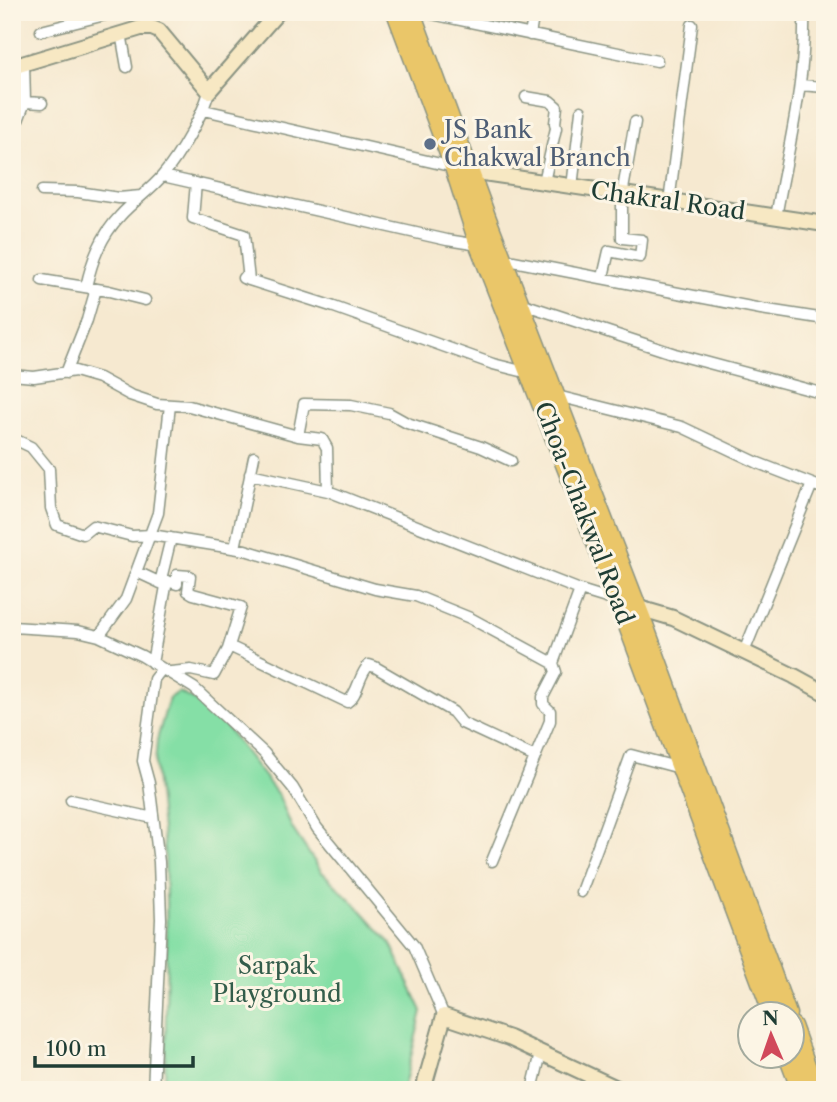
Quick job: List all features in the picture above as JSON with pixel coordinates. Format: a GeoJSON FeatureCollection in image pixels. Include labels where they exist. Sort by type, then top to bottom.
{"type":"FeatureCollection","features":[{"type":"Feature","properties":{"kind":"highway","name":"Choa-Chakwal Road"},"geometry":{"type":"LineString","coordinates":[[396,12],[462,169],[480,245],[620,602],[768,1000]]}},
{"type":"Feature","properties":{"kind":"highway"},"geometry":{"type":"LineString","coordinates":[[411,12],[462,169],[503,259],[557,396],[782,1000]]}},
{"type":"Feature","properties":{"kind":"highway"},"geometry":{"type":"LineString","coordinates":[[806,1058],[816,1080]]}},
{"type":"Feature","properties":{"kind":"highway"},"geometry":{"type":"LineString","coordinates":[[793,1070],[801,1090]]}},
{"type":"Feature","properties":{"kind":"street"},"geometry":{"type":"LineString","coordinates":[[41,31],[80,17],[117,12]]}},
{"type":"Feature","properties":{"kind":"street"},"geometry":{"type":"LineString","coordinates":[[134,12],[135,16],[150,12]]}},
{"type":"Feature","properties":{"kind":"street"},"geometry":{"type":"LineString","coordinates":[[66,373],[87,320],[97,249],[119,216],[163,176],[204,110],[209,91],[278,12]]}},
{"type":"Feature","properties":{"kind":"street"},"geometry":{"type":"LineString","coordinates":[[422,12],[657,61]]}},
{"type":"Feature","properties":{"kind":"street"},"geometry":{"type":"LineString","coordinates":[[530,35],[534,12]]}},
{"type":"Feature","properties":{"kind":"street"},"geometry":{"type":"LineString","coordinates":[[776,217],[800,85],[805,46],[804,12],[825,15]]}},
{"type":"Feature","properties":{"kind":"street"},"geometry":{"type":"LineString","coordinates":[[669,202],[692,25]]}},
{"type":"Feature","properties":{"kind":"street"},"geometry":{"type":"LineString","coordinates":[[14,131],[25,102],[18,65],[142,28],[152,28],[159,32],[209,91]]}},
{"type":"Feature","properties":{"kind":"street"},"geometry":{"type":"LineString","coordinates":[[121,33],[127,67]]}},
{"type":"Feature","properties":{"kind":"street"},"geometry":{"type":"LineString","coordinates":[[800,85],[825,86]]}},
{"type":"Feature","properties":{"kind":"street"},"geometry":{"type":"LineString","coordinates":[[526,97],[556,103],[557,107],[556,128],[544,182]]}},
{"type":"Feature","properties":{"kind":"street"},"geometry":{"type":"LineString","coordinates":[[25,102],[42,103]]}},
{"type":"Feature","properties":{"kind":"street"},"geometry":{"type":"LineString","coordinates":[[204,110],[462,169]]}},
{"type":"Feature","properties":{"kind":"street"},"geometry":{"type":"LineString","coordinates":[[572,187],[581,111]]}},
{"type":"Feature","properties":{"kind":"street"},"geometry":{"type":"LineString","coordinates":[[603,277],[608,251],[640,257],[642,240],[622,238],[622,195],[635,122]]}},
{"type":"Feature","properties":{"kind":"street","name":"Chakral Road"},"geometry":{"type":"LineString","coordinates":[[462,169],[825,224]]}},
{"type":"Feature","properties":{"kind":"street"},"geometry":{"type":"LineString","coordinates":[[163,176],[447,240],[480,245]]}},
{"type":"Feature","properties":{"kind":"street"},"geometry":{"type":"LineString","coordinates":[[196,183],[193,218],[244,235],[246,279],[334,307],[493,364],[529,373]]}},
{"type":"Feature","properties":{"kind":"street"},"geometry":{"type":"LineString","coordinates":[[42,191],[78,192],[119,198],[142,195]]}},
{"type":"Feature","properties":{"kind":"street"},"geometry":{"type":"LineString","coordinates":[[503,259],[761,309],[825,318]]}},
{"type":"Feature","properties":{"kind":"street"},"geometry":{"type":"LineString","coordinates":[[42,280],[145,300]]}},
{"type":"Feature","properties":{"kind":"street"},"geometry":{"type":"LineString","coordinates":[[520,303],[675,354],[825,394]]}},
{"type":"Feature","properties":{"kind":"street"},"geometry":{"type":"LineString","coordinates":[[12,375],[34,377],[75,371],[99,377],[130,395],[157,404],[189,406],[298,436],[322,439],[326,442],[328,491]]}},
{"type":"Feature","properties":{"kind":"street"},"geometry":{"type":"LineString","coordinates":[[557,396],[682,427],[758,463],[825,489]]}},
{"type":"Feature","properties":{"kind":"street"},"geometry":{"type":"LineString","coordinates":[[298,436],[304,404],[351,405],[389,413],[407,423],[481,447],[511,461]]}},
{"type":"Feature","properties":{"kind":"street"},"geometry":{"type":"LineString","coordinates":[[99,636],[126,599],[158,513],[170,405]]}},
{"type":"Feature","properties":{"kind":"street"},"geometry":{"type":"LineString","coordinates":[[12,438],[30,447],[49,469],[51,508],[57,524],[83,534],[93,526],[132,536],[151,535],[235,548],[374,589],[416,596],[470,618],[553,663]]}},
{"type":"Feature","properties":{"kind":"street"},"geometry":{"type":"LineString","coordinates":[[235,548],[254,457]]}},
{"type":"Feature","properties":{"kind":"street"},"geometry":{"type":"LineString","coordinates":[[250,474],[328,491],[580,590],[673,618],[825,693]]}},
{"type":"Feature","properties":{"kind":"street"},"geometry":{"type":"LineString","coordinates":[[744,652],[812,484]]}},
{"type":"Feature","properties":{"kind":"street"},"geometry":{"type":"LineString","coordinates":[[152,663],[171,538]]}},
{"type":"Feature","properties":{"kind":"street"},"geometry":{"type":"LineString","coordinates":[[137,572],[163,584]]}},
{"type":"Feature","properties":{"kind":"street"},"geometry":{"type":"LineString","coordinates":[[153,1090],[161,919],[159,862],[143,761],[154,679],[166,671],[191,670],[214,675],[229,646],[241,607],[193,594],[188,590],[190,576],[177,575],[177,584],[167,581],[163,584]]}},
{"type":"Feature","properties":{"kind":"street"},"geometry":{"type":"LineString","coordinates":[[492,861],[551,716],[543,704],[543,697],[556,672],[553,663],[580,590]]}},
{"type":"Feature","properties":{"kind":"street"},"geometry":{"type":"LineString","coordinates":[[12,627],[78,631],[99,636],[194,688],[255,744],[293,788],[317,828],[414,946],[444,1016],[423,1090]]}},
{"type":"Feature","properties":{"kind":"street"},"geometry":{"type":"LineString","coordinates":[[229,646],[347,702],[352,698],[364,668],[369,665],[375,667],[453,712],[463,723],[535,757]]}},
{"type":"Feature","properties":{"kind":"street"},"geometry":{"type":"LineString","coordinates":[[581,892],[631,755],[680,768]]}},
{"type":"Feature","properties":{"kind":"street"},"geometry":{"type":"LineString","coordinates":[[71,800],[153,818]]}},
{"type":"Feature","properties":{"kind":"street"},"geometry":{"type":"LineString","coordinates":[[444,1016],[509,1038],[599,1085],[621,1090]]}},
{"type":"Feature","properties":{"kind":"street"},"geometry":{"type":"LineString","coordinates":[[533,1090],[541,1053]]}},
{"type":"Feature","properties":{"kind":"green space","name":"Sarpak Playground"},"geometry":{"type":"Polygon","coordinates":[[[179,692],[220,719],[279,796],[292,828],[321,871],[390,942],[422,1011],[403,1090],[165,1090],[165,858],[155,765],[157,740],[169,698],[179,692]]]}},
{"type":"Feature","properties":{"kind":"place","name":"JS Bank Chakwal Branch"},"geometry":{"type":"Point","coordinates":[430,144]}}]}
